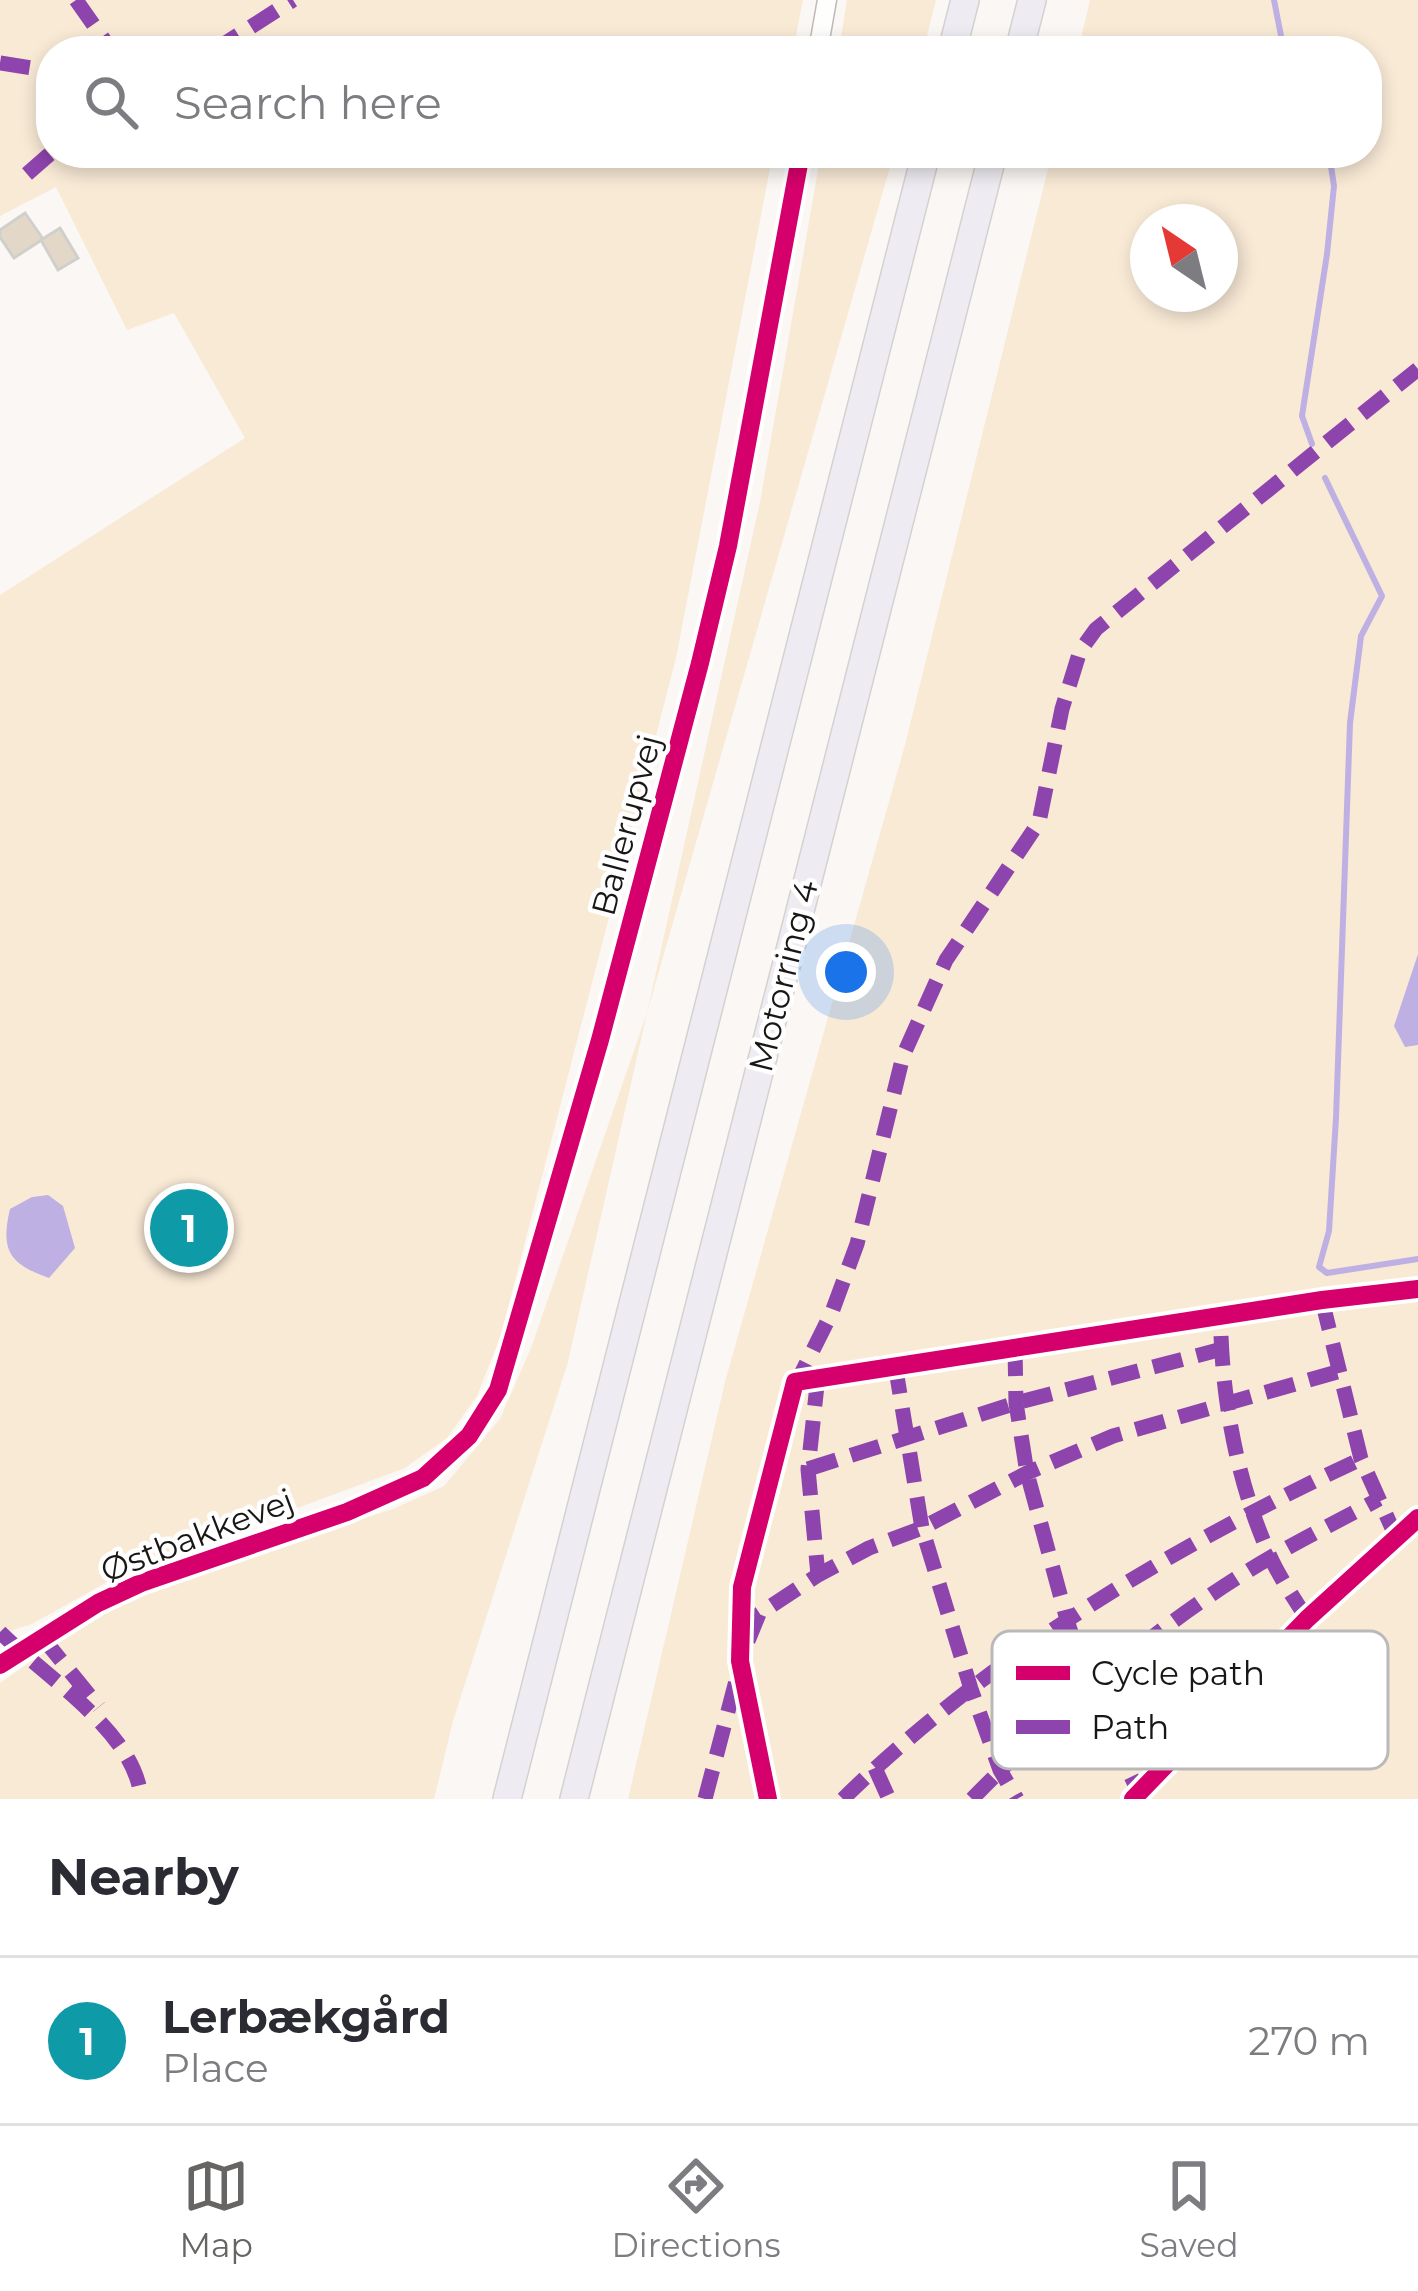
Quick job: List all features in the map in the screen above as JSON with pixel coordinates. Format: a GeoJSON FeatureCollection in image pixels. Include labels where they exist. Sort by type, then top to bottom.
{"type":"FeatureCollection","features":[{"type":"Feature","properties":{"kind":"highway"},"geometry":{"type":"LineString","coordinates":[[956,36],[965,0]]}},
{"type":"Feature","properties":{"kind":"highway"},"geometry":{"type":"LineString","coordinates":[[1023,36],[1032,0]]}},
{"type":"Feature","properties":{"kind":"highway","name":"Motorring 4"},"geometry":{"type":"LineString","coordinates":[[507,1799],[922,168]]}},
{"type":"Feature","properties":{"kind":"highway","name":"Motorring 4"},"geometry":{"type":"LineString","coordinates":[[574,1799],[989,168]]}},
{"type":"Feature","properties":{"kind":"street"},"geometry":{"type":"LineString","coordinates":[[821,36],[827,0]]}},
{"type":"Feature","properties":{"kind":"street","name":"Ballerupvej"},"geometry":{"type":"LineString","coordinates":[[423,1478],[470,1436],[498,1390],[545,1237],[728,546],[798,168]]}},
{"type":"Feature","properties":{"kind":"street","name":"Østbakkevej"},"geometry":{"type":"LineString","coordinates":[[0,1666],[98,1603],[141,1583],[346,1512],[423,1478]]}},
{"type":"Feature","properties":{"kind":"shaded area"},"geometry":{"type":"Polygon","coordinates":[[[0,0],[803,0],[796,36],[36,36],[36,168],[770,168],[676,658],[501,1335],[477,1396],[447,1438],[405,1468],[121,1574],[32,1624],[0,1634],[0,595],[245,438],[174,313],[127,330],[56,187],[0,216],[0,0]]]}},
{"type":"Feature","properties":{"kind":"shaded area"},"geometry":{"type":"Polygon","coordinates":[[[847,0],[936,0],[927,36],[841,36],[847,0]]]}},
{"type":"Feature","properties":{"kind":"shaded area"},"geometry":{"type":"Polygon","coordinates":[[[1090,0],[1418,0],[1418,1799],[628,1799],[725,1382],[905,745],[1048,168],[1382,168],[1382,36],[1082,36],[1090,0]]]}},
{"type":"Feature","properties":{"kind":"shaded area"},"geometry":{"type":"Polygon","coordinates":[[[818,168],[890,168],[647,1013],[760,502],[818,168]]]}},
{"type":"Feature","properties":{"kind":"shaded area"},"geometry":{"type":"Polygon","coordinates":[[[1418,954],[1418,1045],[1405,1047],[1394,1026],[1418,954]]]}},
{"type":"Feature","properties":{"kind":"shaded area"},"geometry":{"type":"Polygon","coordinates":[[[647,1013],[568,1362],[453,1721],[434,1799],[0,1799],[0,1683],[104,1610],[192,1573],[393,1509],[444,1486],[500,1419],[531,1348],[647,1013]]]}},
{"type":"Feature","properties":{"kind":"shaded area"},"geometry":{"type":"Polygon","coordinates":[[[48,1195],[63,1206],[75,1248],[49,1278],[17,1261],[6,1236],[10,1209],[32,1197],[48,1195]]]}},
{"type":"Feature","properties":{"kind":"building"},"geometry":{"type":"Polygon","coordinates":[[[25,213],[43,239],[14,258],[0,230],[25,213]]]}},
{"type":"Feature","properties":{"kind":"building"},"geometry":{"type":"Polygon","coordinates":[[[60,228],[78,258],[58,270],[41,240],[60,228]]]}},
{"type":"Feature","properties":{"kind":"building"},"geometry":{"type":"Polygon","coordinates":[[[205,1199],[222,1223],[173,1258],[156,1234],[205,1199]]]}},
{"type":"Feature","properties":{"kind":"waterway"},"geometry":{"type":"LineString","coordinates":[[1274,0],[1281,36]]}},
{"type":"Feature","properties":{"kind":"waterway"},"geometry":{"type":"LineString","coordinates":[[1312,444],[1302,416],[1327,254],[1334,186],[1331,168]]}},
{"type":"Feature","properties":{"kind":"waterway"},"geometry":{"type":"LineString","coordinates":[[1325,478],[1382,596],[1361,636],[1350,723],[1336,1118],[1329,1231],[1319,1267],[1327,1273],[1418,1259]]}},
{"type":"Feature","properties":{"kind":"marked path"},"geometry":{"type":"LineString","coordinates":[[76,0],[101,36]]}},
{"type":"Feature","properties":{"kind":"marked path"},"geometry":{"type":"LineString","coordinates":[[237,36],[293,0]]}},
{"type":"Feature","properties":{"kind":"marked path"},"geometry":{"type":"LineString","coordinates":[[0,63],[36,69]]}},
{"type":"Feature","properties":{"kind":"marked path"},"geometry":{"type":"LineString","coordinates":[[27,174],[36,166]]}},
{"type":"Feature","properties":{"kind":"marked path"},"geometry":{"type":"LineString","coordinates":[[793,1390],[832,1312],[857,1244],[903,1056],[946,960],[1039,822],[1062,709],[1080,651],[1096,629],[1418,369]]}},
{"type":"Feature","properties":{"kind":"marked path"},"geometry":{"type":"LineString","coordinates":[[1322,1300],[1361,1459],[1396,1537]]}},
{"type":"Feature","properties":{"kind":"marked path"},"geometry":{"type":"LineString","coordinates":[[1221,1336],[1230,1420],[1249,1502],[1273,1563],[1307,1619]]}},
{"type":"Feature","properties":{"kind":"marked path"},"geometry":{"type":"LineString","coordinates":[[1015,1346],[1016,1403],[1027,1473],[1071,1631]]}},
{"type":"Feature","properties":{"kind":"marked path"},"geometry":{"type":"LineString","coordinates":[[808,1469],[1016,1403],[1222,1349]]}},
{"type":"Feature","properties":{"kind":"marked path"},"geometry":{"type":"LineString","coordinates":[[895,1364],[922,1528],[992,1748]]}},
{"type":"Feature","properties":{"kind":"marked path"},"geometry":{"type":"LineString","coordinates":[[748,1641],[759,1614],[818,1575],[1027,1473],[1113,1436],[1337,1372]]}},
{"type":"Feature","properties":{"kind":"marked path"},"geometry":{"type":"LineString","coordinates":[[818,1376],[808,1469],[818,1575]]}},
{"type":"Feature","properties":{"kind":"marked path"},"geometry":{"type":"LineString","coordinates":[[1052,1631],[1222,1528],[1361,1459]]}},
{"type":"Feature","properties":{"kind":"marked path"},"geometry":{"type":"LineString","coordinates":[[1160,1631],[1273,1556],[1379,1499]]}},
{"type":"Feature","properties":{"kind":"marked path"},"geometry":{"type":"LineString","coordinates":[[0,1632],[106,1729],[124,1751],[141,1799]]}},
{"type":"Feature","properties":{"kind":"marked path"},"geometry":{"type":"LineString","coordinates":[[42,1637],[99,1707]]}},
{"type":"Feature","properties":{"kind":"marked path"},"geometry":{"type":"LineString","coordinates":[[843,1799],[900,1746],[992,1673]]}},
{"type":"Feature","properties":{"kind":"marked path"},"geometry":{"type":"LineString","coordinates":[[705,1799],[737,1677]]}},
{"type":"Feature","properties":{"kind":"marked path"},"geometry":{"type":"LineString","coordinates":[[875,1768],[889,1799]]}},
{"type":"Feature","properties":{"kind":"marked path"},"geometry":{"type":"LineString","coordinates":[[1000,1769],[1017,1799]]}},
{"type":"Feature","properties":{"kind":"marked path"},"geometry":{"type":"LineString","coordinates":[[972,1799],[1003,1769]]}},
{"type":"Feature","properties":{"kind":"marked path"},"geometry":{"type":"LineString","coordinates":[[1128,1769],[1139,1793]]}},
{"type":"Feature","properties":{"kind":"cycle path"},"geometry":{"type":"LineString","coordinates":[[0,1665],[98,1603],[141,1583],[347,1512],[423,1478],[469,1436],[498,1390],[600,1040],[700,663],[728,546],[798,168]]}},
{"type":"Feature","properties":{"kind":"cycle path"},"geometry":{"type":"LineString","coordinates":[[768,1799],[740,1661],[742,1587],[795,1382],[1418,1289]]}},
{"type":"Feature","properties":{"kind":"cycle path"},"geometry":{"type":"LineString","coordinates":[[1295,1631],[1418,1518]]}},
{"type":"Feature","properties":{"kind":"cycle path"},"geometry":{"type":"LineString","coordinates":[[1133,1799],[1162,1769]]}},
{"type":"Feature","properties":{"kind":"place","name":"Lerbækgård"},"geometry":{"type":"Point","coordinates":[189,1228]}}]}
